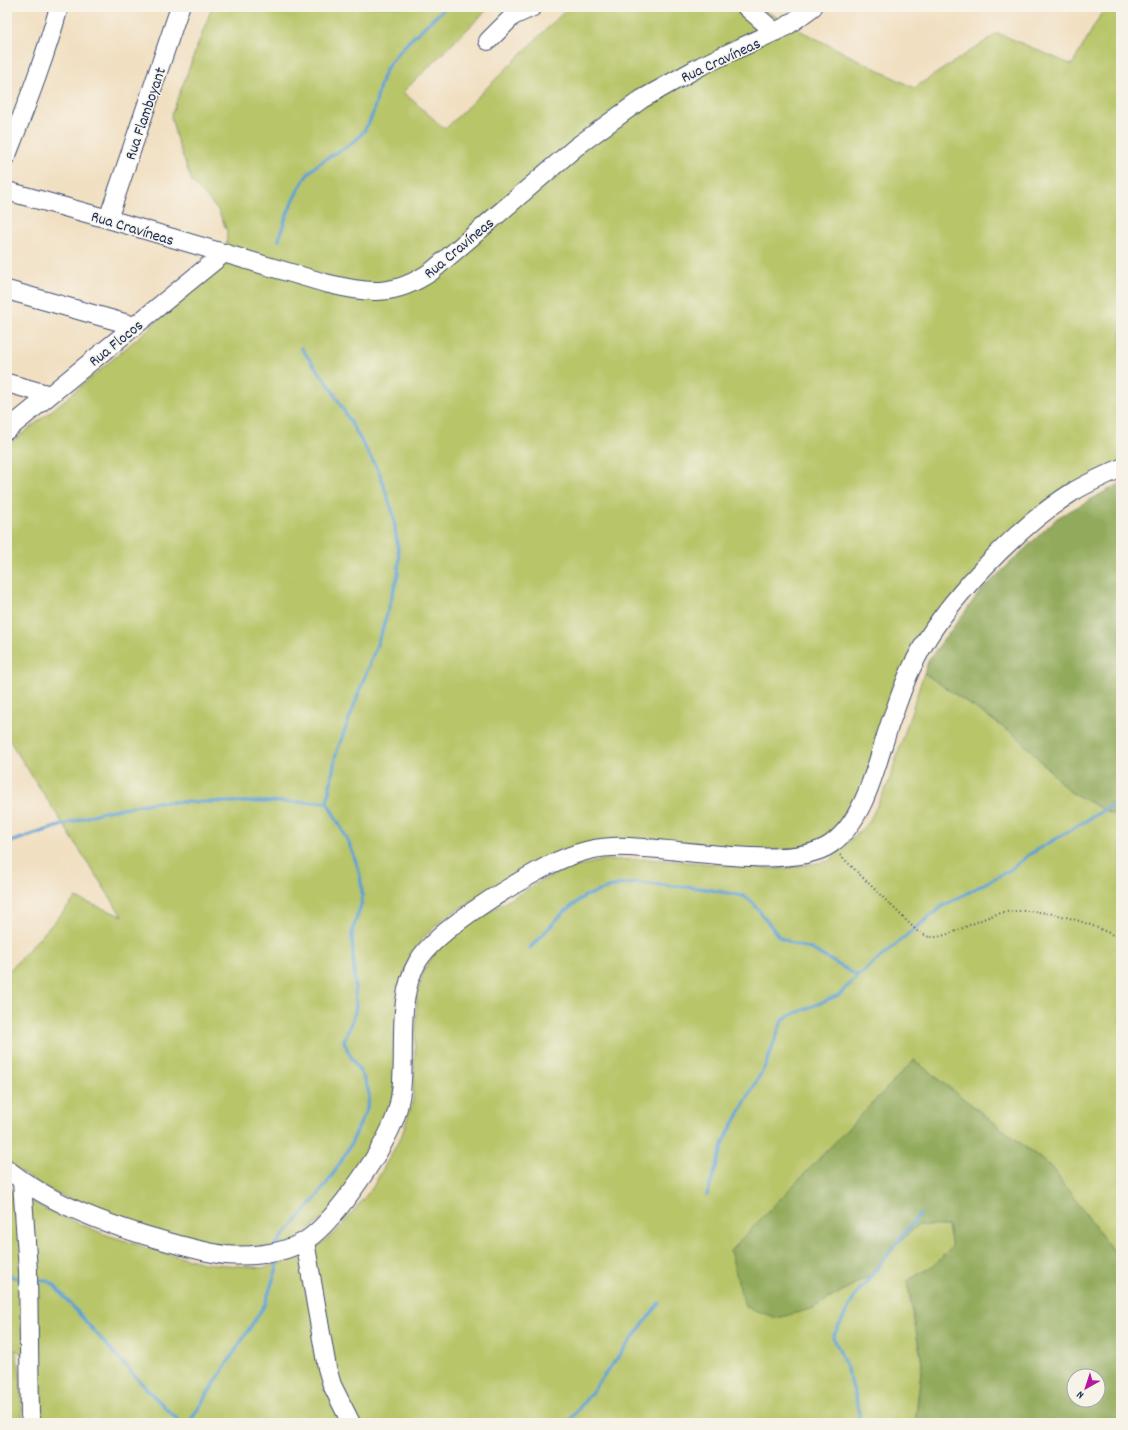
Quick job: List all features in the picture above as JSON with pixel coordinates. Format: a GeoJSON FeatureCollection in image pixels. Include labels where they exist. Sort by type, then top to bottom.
{"type":"FeatureCollection","features":[{"type":"Feature","properties":{"kind":"street"},"geometry":{"type":"LineString","coordinates":[[7,155],[32,90],[58,7]]}},
{"type":"Feature","properties":{"kind":"street","name":"Rua Flamboyant"},"geometry":{"type":"LineString","coordinates":[[108,218],[180,7]]}},
{"type":"Feature","properties":{"kind":"street"},"geometry":{"type":"LineString","coordinates":[[488,41],[513,16],[533,7]]}},
{"type":"Feature","properties":{"kind":"street"},"geometry":{"type":"LineString","coordinates":[[746,7],[775,32]]}},
{"type":"Feature","properties":{"kind":"street","name":"Rua Cravíneas"},"geometry":{"type":"LineString","coordinates":[[7,191],[108,218],[223,254],[325,283],[358,290],[395,290],[419,280],[432,271],[576,147],[642,98],[701,66],[787,26],[813,7]]}},
{"type":"Feature","properties":{"kind":"street","name":"Rua Flocos"},"geometry":{"type":"LineString","coordinates":[[7,430],[223,254]]}},
{"type":"Feature","properties":{"kind":"street"},"geometry":{"type":"LineString","coordinates":[[7,290],[135,326]]}},
{"type":"Feature","properties":{"kind":"street"},"geometry":{"type":"LineString","coordinates":[[7,383],[50,395]]}},
{"type":"Feature","properties":{"kind":"street"},"geometry":{"type":"LineString","coordinates":[[7,1170],[22,1182],[80,1212],[108,1223],[190,1248],[224,1255],[247,1256],[275,1252],[305,1241],[329,1219],[360,1181],[394,1121],[404,1060],[404,1005],[411,977],[418,961],[428,947],[484,904],[520,881],[553,863],[589,850],[614,847],[738,856],[796,856],[830,845],[850,823],[868,791],[878,766],[892,716],[916,658],[934,630],[962,592],[1010,542],[1040,516],[1072,492],[1121,468]]}},
{"type":"Feature","properties":{"kind":"street"},"geometry":{"type":"LineString","coordinates":[[22,1182],[28,1271],[30,1415],[32,1423]]}},
{"type":"Feature","properties":{"kind":"street"},"geometry":{"type":"LineString","coordinates":[[305,1241],[327,1368],[332,1384],[351,1423]]}},
{"type":"Feature","properties":{"kind":"path"},"geometry":{"type":"LineString","coordinates":[[830,845],[917,931],[931,937],[941,936],[990,915],[1006,912],[1028,911],[1086,923],[1121,939]]}},
{"type":"Feature","properties":{"kind":"green space"},"geometry":{"type":"Polygon","coordinates":[[[212,7],[490,7],[403,92],[445,129],[569,7],[759,7],[799,30],[914,88],[998,33],[1072,65],[1105,7],[1121,7],[1121,462],[1046,502],[912,650],[853,812],[820,844],[780,851],[649,841],[531,865],[444,918],[422,939],[407,964],[399,992],[395,1096],[384,1129],[326,1216],[298,1239],[262,1250],[208,1245],[111,1217],[53,1192],[7,1164],[7,973],[76,898],[122,916],[7,737],[7,446],[66,399],[226,263],[227,231],[218,210],[192,182],[176,137],[171,116],[212,7]]]}},
{"type":"Feature","properties":{"kind":"green space"},"geometry":{"type":"Polygon","coordinates":[[[1121,483],[1121,819],[1069,791],[1019,738],[924,673],[929,659],[980,592],[1057,518],[1121,483]]]}},
{"type":"Feature","properties":{"kind":"green space"},"geometry":{"type":"Polygon","coordinates":[[[924,673],[1019,738],[1069,791],[1121,819],[1121,1262],[1051,1167],[914,1060],[811,1309],[872,1274],[896,1245],[918,1225],[948,1226],[952,1247],[934,1265],[907,1281],[922,1363],[915,1423],[42,1423],[34,1360],[15,1350],[20,1371],[23,1423],[7,1423],[7,1187],[45,1209],[104,1234],[157,1251],[204,1263],[265,1268],[307,1255],[339,1229],[373,1187],[402,1135],[413,1100],[417,995],[424,970],[436,951],[456,932],[539,882],[567,869],[604,860],[648,859],[780,869],[829,861],[869,822],[889,781],[924,673]]]}},
{"type":"Feature","properties":{"kind":"green space"},"geometry":{"type":"Polygon","coordinates":[[[914,1060],[1051,1167],[1121,1262],[1121,1423],[915,1423],[922,1363],[907,1281],[934,1265],[952,1247],[948,1226],[918,1225],[896,1245],[872,1274],[811,1309],[777,1318],[745,1307],[730,1251],[914,1060]]]}},
{"type":"Feature","properties":{"kind":"waterway"},"geometry":{"type":"LineString","coordinates":[[279,240],[284,222],[303,181],[321,162],[353,142],[364,131],[372,117],[382,79],[390,63],[397,54],[446,7]]}},
{"type":"Feature","properties":{"kind":"waterway"},"geometry":{"type":"LineString","coordinates":[[275,1245],[312,1203],[334,1173],[352,1141],[369,1102],[369,1095],[365,1081],[349,1053],[344,1040],[354,1017],[356,1006],[352,935],[362,900],[362,887],[356,861],[346,837],[327,802],[336,754],[382,631],[398,575],[399,558],[393,513],[379,472],[331,388],[301,348]]}},
{"type":"Feature","properties":{"kind":"waterway"},"geometry":{"type":"LineString","coordinates":[[7,843],[102,812],[156,802],[327,802]]}},
{"type":"Feature","properties":{"kind":"waterway"},"geometry":{"type":"LineString","coordinates":[[707,1195],[725,1139],[766,1064],[782,1021],[789,1016],[839,995],[858,976],[941,907],[1010,870],[1030,854],[1116,803],[1121,802]]}},
{"type":"Feature","properties":{"kind":"waterway"},"geometry":{"type":"LineString","coordinates":[[530,948],[563,913],[585,896],[618,885],[636,883],[700,888],[744,896],[754,904],[779,937],[796,945],[811,949],[858,976]]}},
{"type":"Feature","properties":{"kind":"waterway"},"geometry":{"type":"LineString","coordinates":[[860,1423],[857,1403],[850,1379],[842,1356],[833,1337],[855,1296],[920,1214]]}},
{"type":"Feature","properties":{"kind":"waterway"},"geometry":{"type":"LineString","coordinates":[[189,1423],[265,1304],[277,1268],[276,1257]]}},
{"type":"Feature","properties":{"kind":"waterway"},"geometry":{"type":"LineString","coordinates":[[7,1275],[23,1280]]}},
{"type":"Feature","properties":{"kind":"waterway"},"geometry":{"type":"LineString","coordinates":[[33,1280],[47,1281],[53,1284],[131,1372],[181,1423]]}},
{"type":"Feature","properties":{"kind":"waterway"},"geometry":{"type":"LineString","coordinates":[[568,1423],[659,1303]]}}]}
